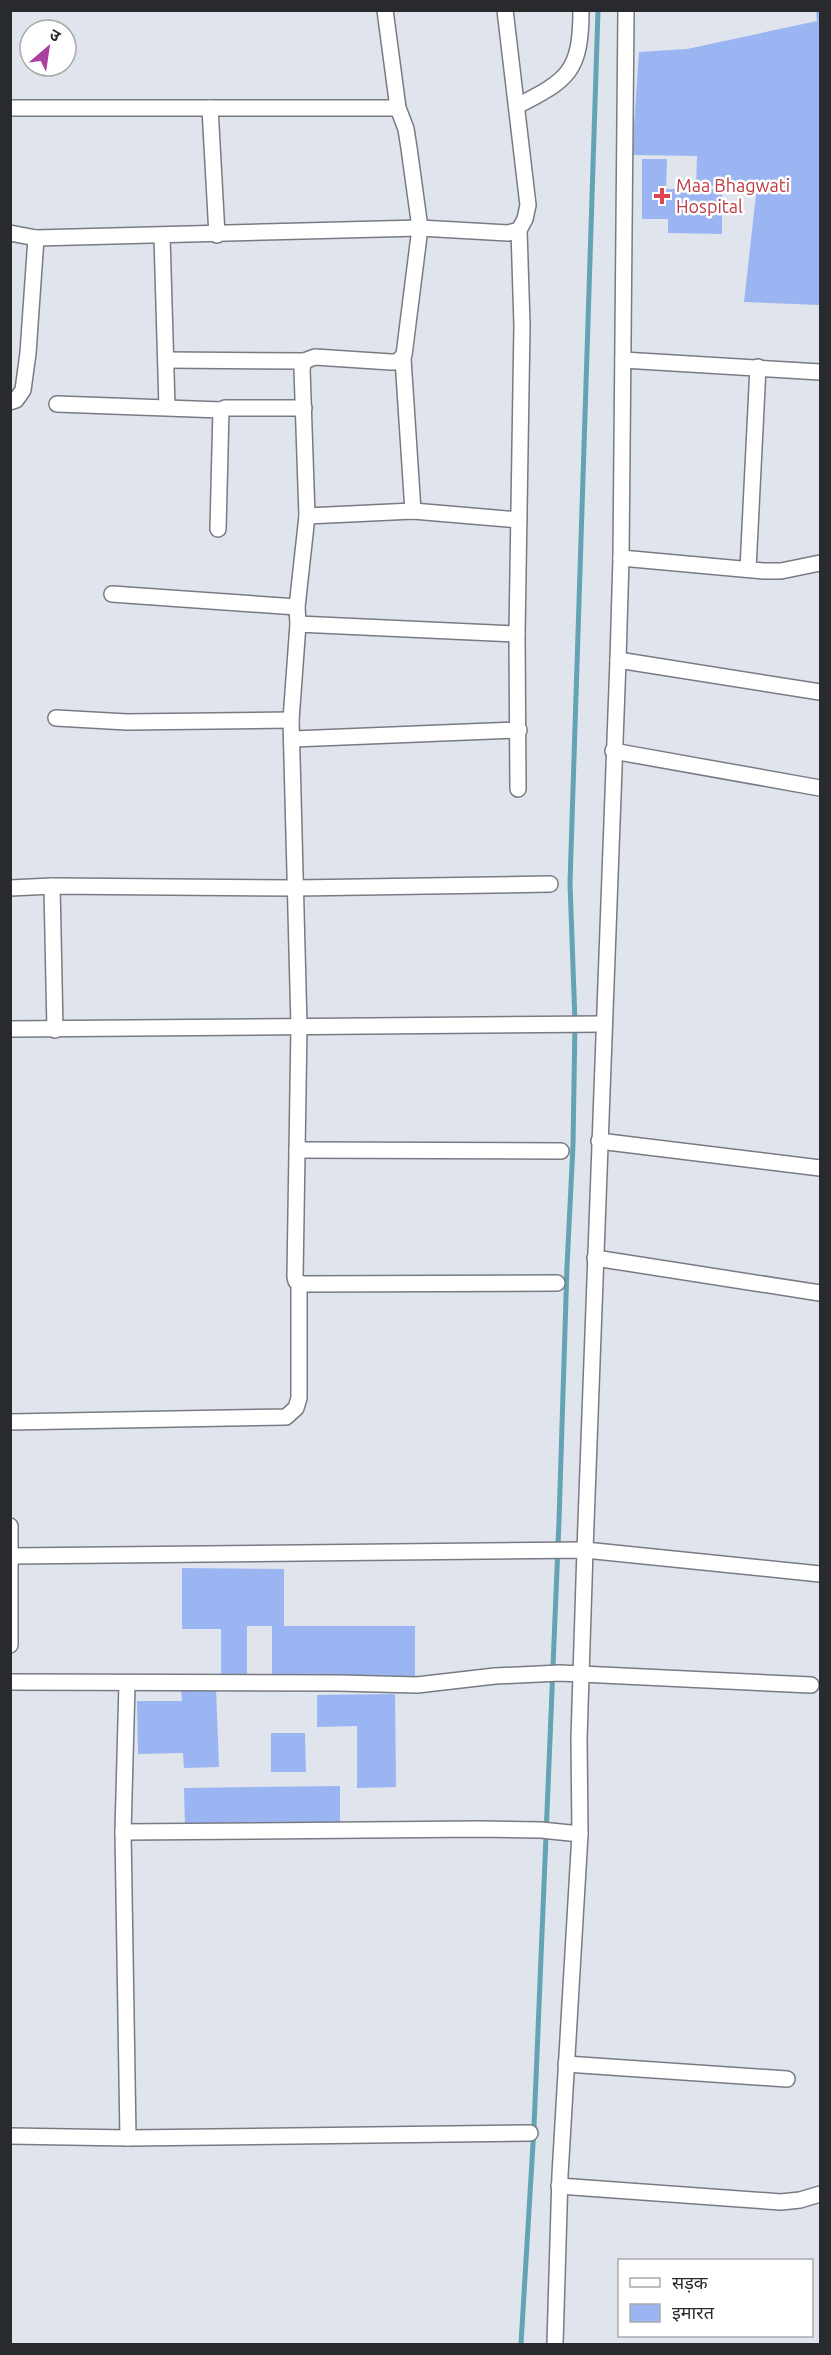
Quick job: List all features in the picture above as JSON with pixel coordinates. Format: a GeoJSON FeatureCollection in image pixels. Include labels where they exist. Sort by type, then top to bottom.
{"type":"FeatureCollection","features":[{"type":"Feature","properties":{"kind":"street"},"geometry":{"type":"LineString","coordinates":[[384,10],[398,108],[410,148],[420,228],[403,359],[413,511]]}},
{"type":"Feature","properties":{"kind":"street"},"geometry":{"type":"LineString","coordinates":[[505,10],[528,205],[525,219],[519,230],[522,325],[517,634],[518,789]]}},
{"type":"Feature","properties":{"kind":"street"},"geometry":{"type":"LineString","coordinates":[[517,106],[551,88],[562,80],[570,69],[578,48],[581,10]]}},
{"type":"Feature","properties":{"kind":"street"},"geometry":{"type":"LineString","coordinates":[[555,2344],[559,2186],[580,1834],[581,1673],[578,1550],[595,1258],[599,1141],[597,1023],[618,660],[626,10]]}},
{"type":"Feature","properties":{"kind":"street"},"geometry":{"type":"LineString","coordinates":[[10,108],[398,108]]}},
{"type":"Feature","properties":{"kind":"street"},"geometry":{"type":"LineString","coordinates":[[210,108],[217,235]]}},
{"type":"Feature","properties":{"kind":"street"},"geometry":{"type":"LineString","coordinates":[[10,233],[36,238],[420,228],[508,233],[519,230]]}},
{"type":"Feature","properties":{"kind":"street"},"geometry":{"type":"LineString","coordinates":[[162,236],[167,407]]}},
{"type":"Feature","properties":{"kind":"street"},"geometry":{"type":"LineString","coordinates":[[10,402],[16,400],[23,390],[28,353],[36,238]]}},
{"type":"Feature","properties":{"kind":"street"},"geometry":{"type":"LineString","coordinates":[[166,360],[304,362],[315,357],[391,362],[403,359]]}},
{"type":"Feature","properties":{"kind":"street"},"geometry":{"type":"LineString","coordinates":[[623,360],[820,372]]}},
{"type":"Feature","properties":{"kind":"street"},"geometry":{"type":"LineString","coordinates":[[10,1422],[286,1417],[296,1408],[299,1398],[299,1283],[294,1277],[299,1026],[291,720],[298,624],[297,607],[307,516],[302,369],[304,362]]}},
{"type":"Feature","properties":{"kind":"street"},"geometry":{"type":"LineString","coordinates":[[748,569],[758,368]]}},
{"type":"Feature","properties":{"kind":"street"},"geometry":{"type":"LineString","coordinates":[[57,404],[221,410],[225,408],[304,408]]}},
{"type":"Feature","properties":{"kind":"street"},"geometry":{"type":"LineString","coordinates":[[218,529],[221,410]]}},
{"type":"Feature","properties":{"kind":"street"},"geometry":{"type":"LineString","coordinates":[[307,516],[413,511],[519,520]]}},
{"type":"Feature","properties":{"kind":"street"},"geometry":{"type":"LineString","coordinates":[[621,558],[781,571],[820,563]]}},
{"type":"Feature","properties":{"kind":"street"},"geometry":{"type":"LineString","coordinates":[[112,594],[297,607]]}},
{"type":"Feature","properties":{"kind":"street"},"geometry":{"type":"LineString","coordinates":[[298,624],[517,634]]}},
{"type":"Feature","properties":{"kind":"street"},"geometry":{"type":"LineString","coordinates":[[618,660],[820,692]]}},
{"type":"Feature","properties":{"kind":"street"},"geometry":{"type":"LineString","coordinates":[[56,718],[127,722],[291,720]]}},
{"type":"Feature","properties":{"kind":"street"},"geometry":{"type":"LineString","coordinates":[[293,740],[519,730]]}},
{"type":"Feature","properties":{"kind":"street"},"geometry":{"type":"LineString","coordinates":[[613,751],[820,788]]}},
{"type":"Feature","properties":{"kind":"street"},"geometry":{"type":"LineString","coordinates":[[10,888],[52,886],[296,888],[550,884]]}},
{"type":"Feature","properties":{"kind":"street"},"geometry":{"type":"LineString","coordinates":[[52,886],[55,1030]]}},
{"type":"Feature","properties":{"kind":"street"},"geometry":{"type":"LineString","coordinates":[[10,1029],[597,1023]]}},
{"type":"Feature","properties":{"kind":"street"},"geometry":{"type":"LineString","coordinates":[[599,1141],[820,1168]]}},
{"type":"Feature","properties":{"kind":"street"},"geometry":{"type":"LineString","coordinates":[[297,1150],[561,1151]]}},
{"type":"Feature","properties":{"kind":"street"},"geometry":{"type":"LineString","coordinates":[[595,1258],[820,1293]]}},
{"type":"Feature","properties":{"kind":"street"},"geometry":{"type":"LineString","coordinates":[[299,1283],[557,1283]]}},
{"type":"Feature","properties":{"kind":"street"},"geometry":{"type":"LineString","coordinates":[[10,1526],[12,1556],[10,1645]]}},
{"type":"Feature","properties":{"kind":"street"},"geometry":{"type":"LineString","coordinates":[[12,1556],[578,1550],[772,1567],[820,1574]]}},
{"type":"Feature","properties":{"kind":"street"},"geometry":{"type":"LineString","coordinates":[[10,1682],[417,1685],[495,1676],[581,1673],[811,1685]]}},
{"type":"Feature","properties":{"kind":"street"},"geometry":{"type":"LineString","coordinates":[[127,1684],[123,1832],[128,2138]]}},
{"type":"Feature","properties":{"kind":"street"},"geometry":{"type":"LineString","coordinates":[[123,1832],[372,1829],[541,1830],[580,1834]]}},
{"type":"Feature","properties":{"kind":"street"},"geometry":{"type":"LineString","coordinates":[[566,2064],[788,2079]]}},
{"type":"Feature","properties":{"kind":"street"},"geometry":{"type":"LineString","coordinates":[[10,2136],[128,2138],[530,2133]]}},
{"type":"Feature","properties":{"kind":"street"},"geometry":{"type":"LineString","coordinates":[[559,2186],[781,2202],[800,2200],[820,2194]]}},
{"type":"Feature","properties":{"kind":"building"},"geometry":{"type":"Polygon","coordinates":[[[816,10],[820,10],[820,305],[744,302],[757,186],[696,186],[697,156],[632,155],[639,52],[687,49],[817,21],[816,10]]]}},
{"type":"Feature","properties":{"kind":"building"},"geometry":{"type":"Polygon","coordinates":[[[642,159],[667,159],[666,189],[722,189],[722,234],[668,233],[668,219],[642,219],[642,159]]]}},
{"type":"Feature","properties":{"kind":"building"},"geometry":{"type":"Polygon","coordinates":[[[182,1568],[284,1569],[284,1626],[415,1626],[415,1682],[272,1681],[272,1626],[247,1626],[247,1679],[221,1679],[221,1629],[182,1629],[182,1568]]]}},
{"type":"Feature","properties":{"kind":"building"},"geometry":{"type":"Polygon","coordinates":[[[216,1688],[219,1767],[184,1768],[183,1753],[138,1754],[137,1701],[182,1701],[181,1689],[216,1688]]]}},
{"type":"Feature","properties":{"kind":"building"},"geometry":{"type":"Polygon","coordinates":[[[395,1694],[396,1787],[357,1788],[357,1726],[317,1727],[317,1695],[395,1694]]]}},
{"type":"Feature","properties":{"kind":"building"},"geometry":{"type":"Polygon","coordinates":[[[271,1733],[305,1733],[306,1772],[271,1772],[271,1733]]]}},
{"type":"Feature","properties":{"kind":"building"},"geometry":{"type":"Polygon","coordinates":[[[340,1786],[340,1826],[185,1827],[184,1788],[340,1786]]]}},
{"type":"Feature","properties":{"kind":"waterway"},"geometry":{"type":"LineString","coordinates":[[521,2344],[534,2127],[573,1145],[575,1022],[570,883],[598,10]]}},
{"type":"Feature","properties":{"kind":"place","name":"Maa Bhagwati Hospital"},"geometry":{"type":"Point","coordinates":[662,196]}}]}
